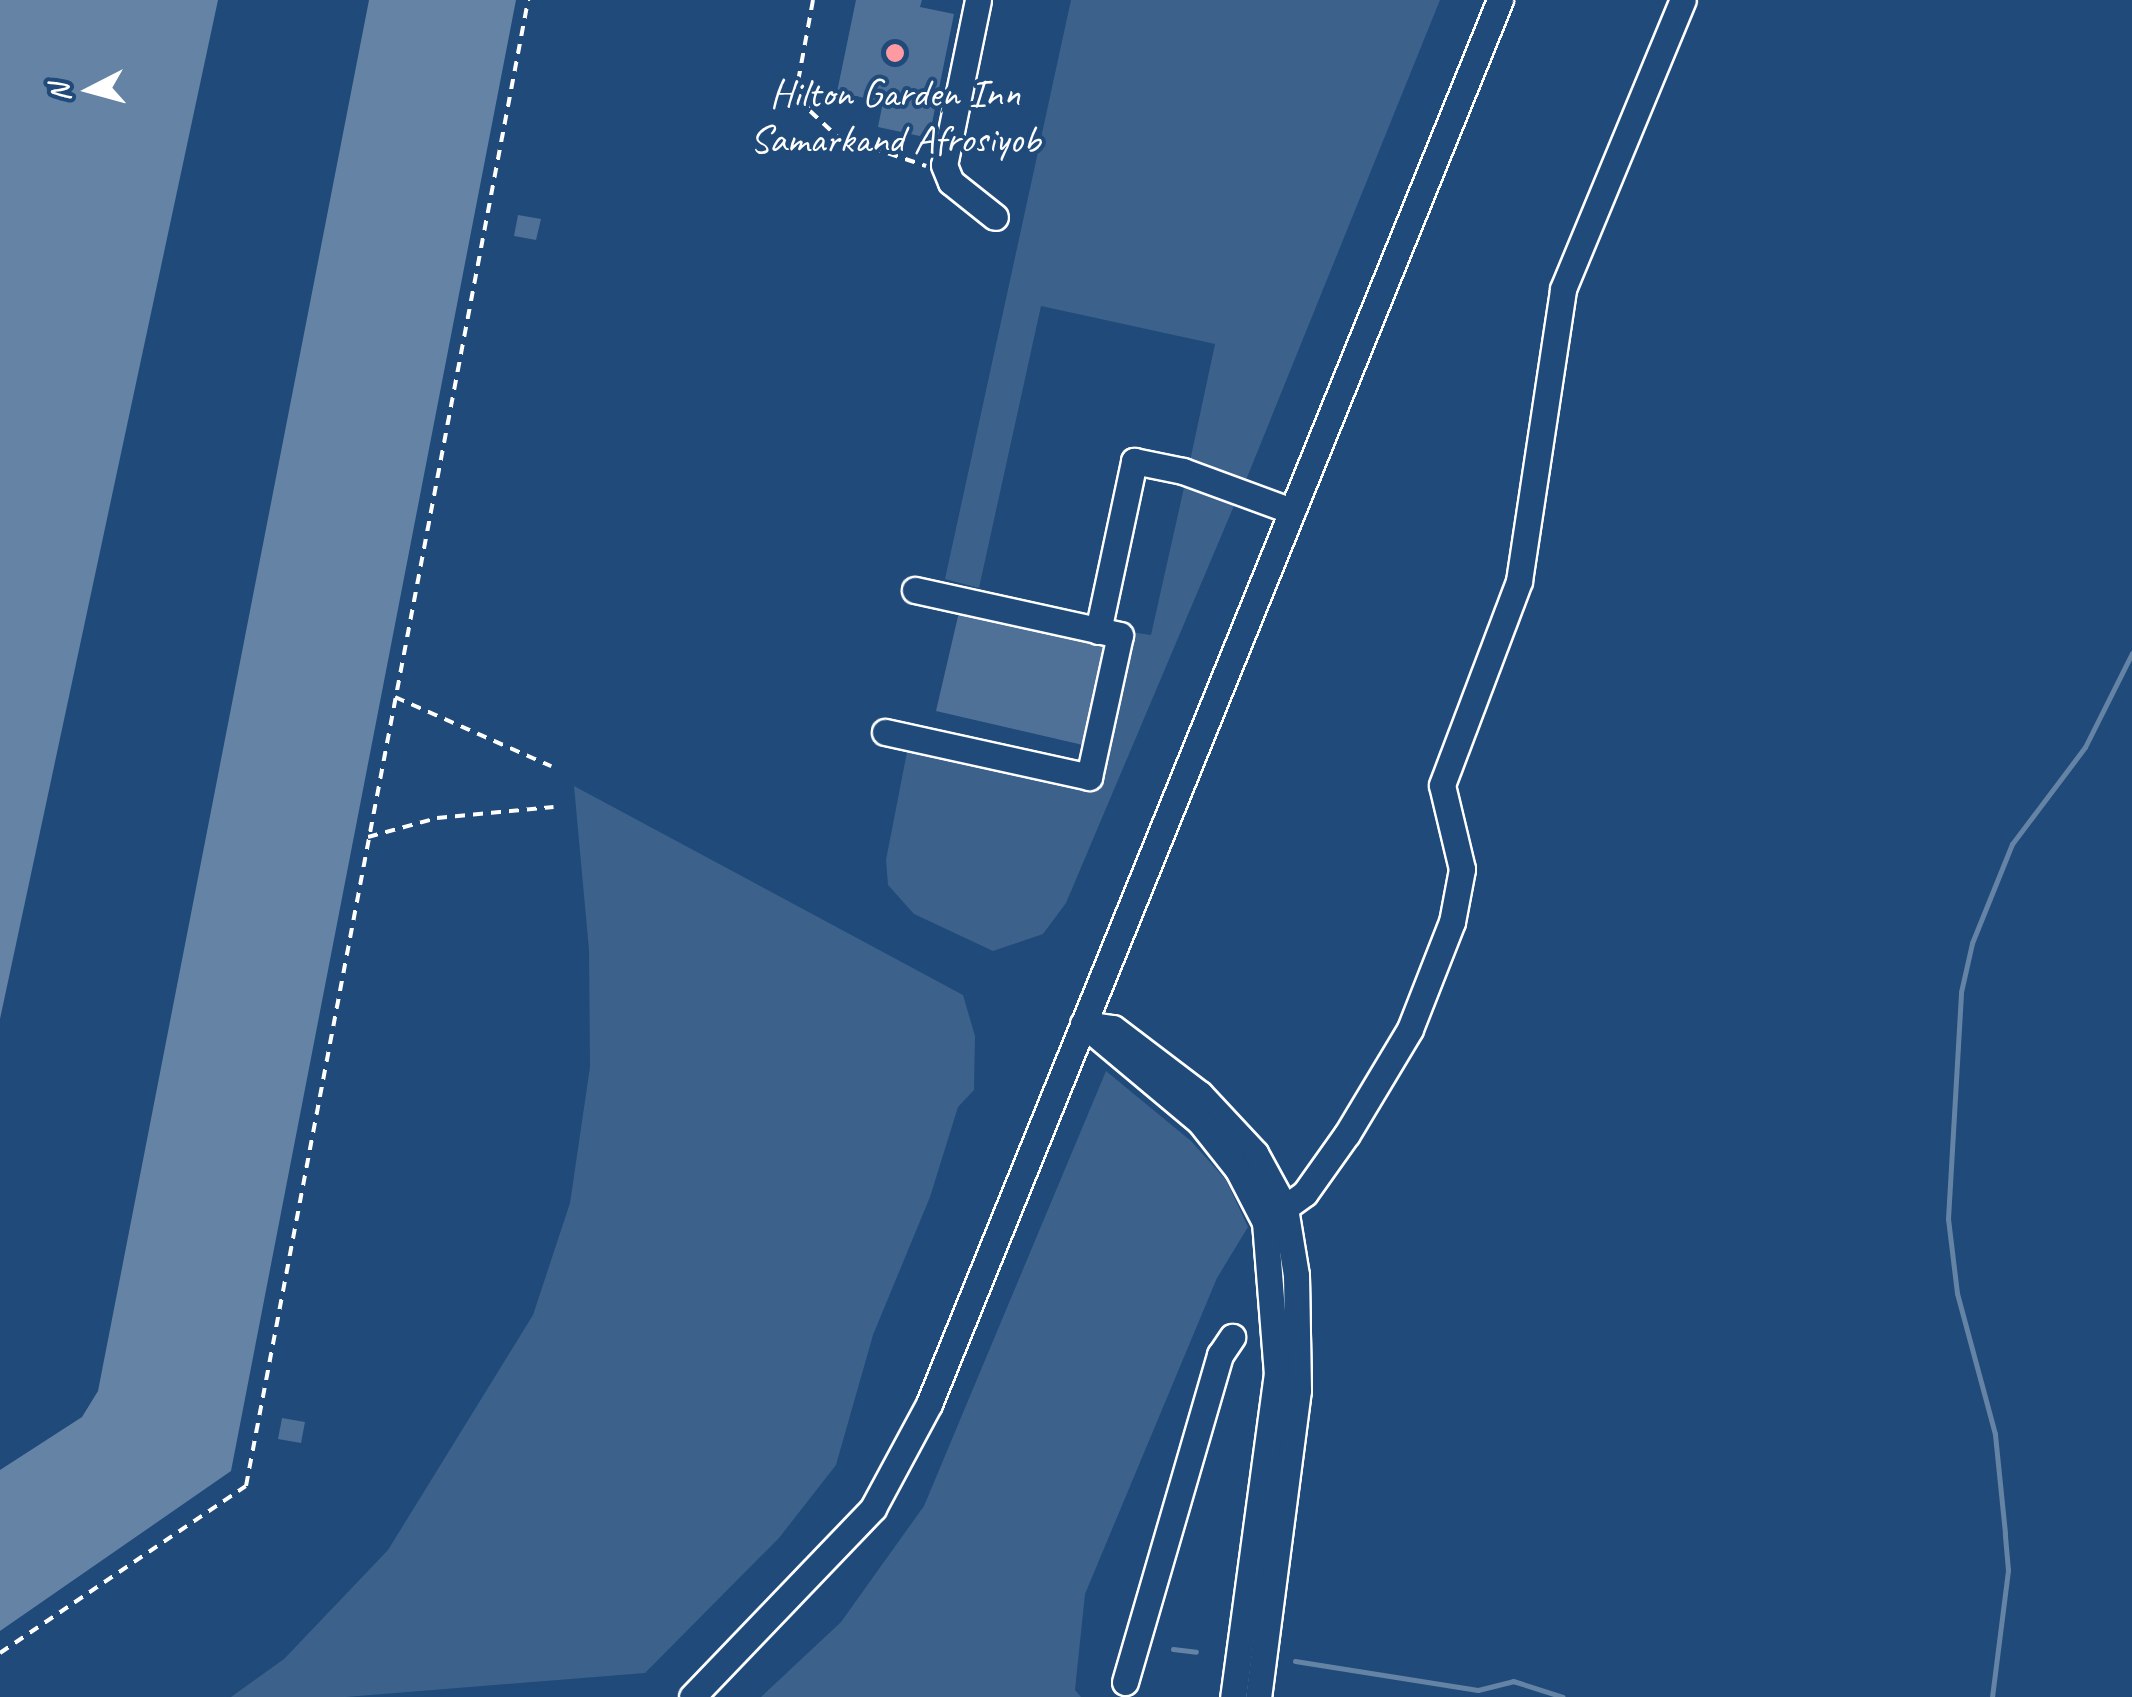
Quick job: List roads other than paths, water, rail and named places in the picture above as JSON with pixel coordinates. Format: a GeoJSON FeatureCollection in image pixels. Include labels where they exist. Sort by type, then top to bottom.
{"type":"FeatureCollection","features":[{"type":"Feature","properties":{"kind":"street"},"geometry":{"type":"LineString","coordinates":[[978,0],[947,172],[995,217]]}},
{"type":"Feature","properties":{"kind":"street"},"geometry":{"type":"LineString","coordinates":[[692,1697],[873,1508],[929,1404],[1500,0]]}},
{"type":"Feature","properties":{"kind":"street"},"geometry":{"type":"LineString","coordinates":[[1233,1697],[1277,1373],[1275,1215],[1327,1166],[1410,1029],[1452,922],[1462,868],[1442,785],[1519,580],[1563,289],[1682,0]]}},
{"type":"Feature","properties":{"kind":"street"},"geometry":{"type":"LineString","coordinates":[[1098,630],[1134,461],[1292,510]]}},
{"type":"Feature","properties":{"kind":"street"},"geometry":{"type":"LineString","coordinates":[[885,732],[1089,777],[1120,636],[915,590]]}},
{"type":"Feature","properties":{"kind":"street"},"geometry":{"type":"LineString","coordinates":[[1083,1024],[1200,1122],[1275,1215],[1296,1275],[1298,1390],[1258,1697]]}},
{"type":"Feature","properties":{"kind":"street"},"geometry":{"type":"LineString","coordinates":[[1125,1682],[1220,1354],[1232,1337]]}},
{"type":"Feature","properties":{"kind":"waterway"},"geometry":{"type":"LineString","coordinates":[[1992,1697],[2008,1570],[2005,1533],[1995,1434],[1957,1293],[1948,1219],[1961,992],[1972,943],[2012,844],[2085,747],[2132,653]]}},
{"type":"Feature","properties":{"kind":"waterway"},"geometry":{"type":"LineString","coordinates":[[1173,1649],[1196,1652]]}},
{"type":"Feature","properties":{"kind":"waterway"},"geometry":{"type":"LineString","coordinates":[[1295,1661],[1478,1690],[1513,1681],[1563,1697]]}},
{"type":"Feature","properties":{"kind":"place","name":"Hilton Garden Inn Samarkand Afrosiyob"},"geometry":{"type":"Point","coordinates":[895,53]}}]}
